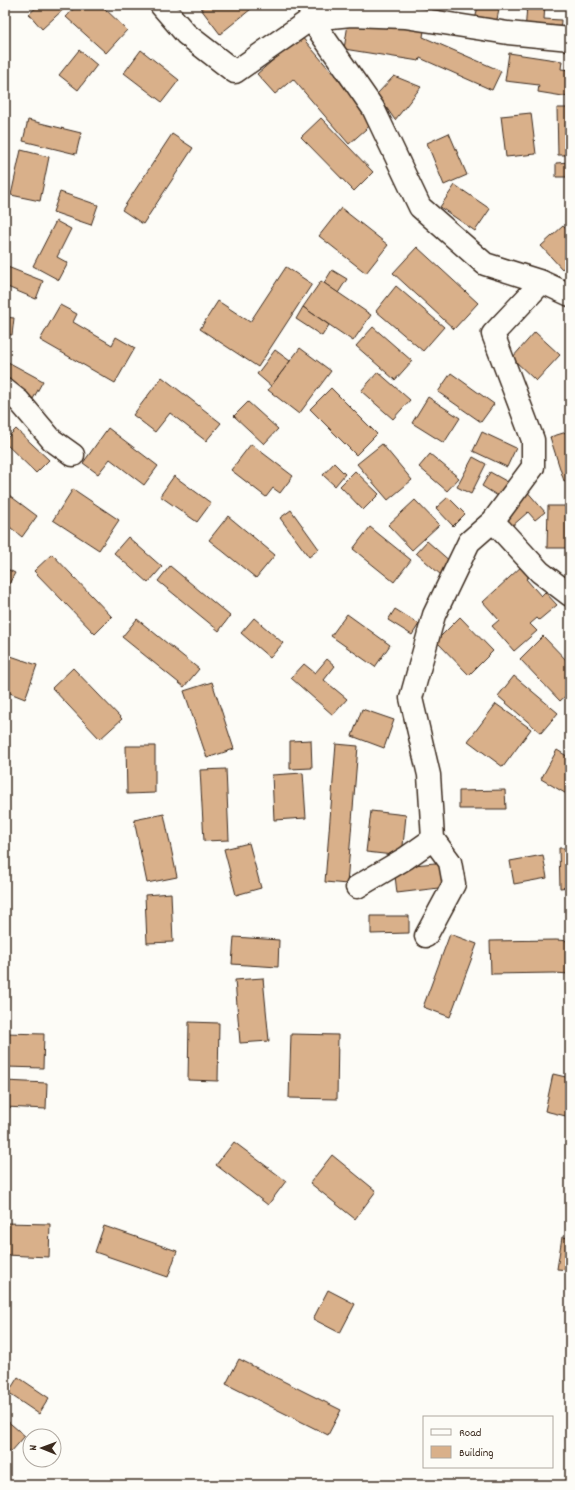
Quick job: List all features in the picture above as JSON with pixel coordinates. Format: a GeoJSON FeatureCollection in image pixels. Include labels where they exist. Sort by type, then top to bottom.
{"type":"FeatureCollection","features":[{"type":"Feature","properties":{"kind":"street"},"geometry":{"type":"LineString","coordinates":[[161,5],[186,34],[235,72],[311,12],[405,17],[508,33],[570,39]]}},
{"type":"Feature","properties":{"kind":"street"},"geometry":{"type":"LineString","coordinates":[[311,12],[372,108],[420,207],[485,264],[542,282],[570,295]]}},
{"type":"Feature","properties":{"kind":"street"},"geometry":{"type":"LineString","coordinates":[[426,936],[454,884],[450,862],[433,839],[429,775],[411,698],[434,615],[469,542],[493,521],[533,467],[533,440],[493,334],[542,282]]}},
{"type":"Feature","properties":{"kind":"street"},"geometry":{"type":"LineString","coordinates":[[5,390],[19,401],[52,440],[73,455]]}},
{"type":"Feature","properties":{"kind":"street"},"geometry":{"type":"LineString","coordinates":[[493,521],[540,572],[570,595]]}},
{"type":"Feature","properties":{"kind":"street"},"geometry":{"type":"LineString","coordinates":[[357,886],[406,858],[433,839]]}},
{"type":"Feature","properties":{"kind":"building"},"geometry":{"type":"Polygon","coordinates":[[[39,5],[67,6],[42,29],[29,14],[39,5]]]}},
{"type":"Feature","properties":{"kind":"building"},"geometry":{"type":"Polygon","coordinates":[[[77,5],[101,5],[127,30],[106,53],[66,17],[77,5]]]}},
{"type":"Feature","properties":{"kind":"building"},"geometry":{"type":"Polygon","coordinates":[[[206,5],[256,5],[220,34],[201,9],[206,5]]]}},
{"type":"Feature","properties":{"kind":"building"},"geometry":{"type":"Polygon","coordinates":[[[288,5],[301,5],[292,11],[288,5]]]}},
{"type":"Feature","properties":{"kind":"building"},"geometry":{"type":"Polygon","coordinates":[[[402,5],[422,5],[421,11],[401,9],[402,5]]]}},
{"type":"Feature","properties":{"kind":"building"},"geometry":{"type":"Polygon","coordinates":[[[478,5],[500,5],[496,24],[475,21],[478,5]]]}},
{"type":"Feature","properties":{"kind":"building"},"geometry":{"type":"Polygon","coordinates":[[[527,5],[545,5],[544,19],[561,20],[560,36],[525,33],[527,5]]]}},
{"type":"Feature","properties":{"kind":"building"},"geometry":{"type":"Polygon","coordinates":[[[349,18],[424,31],[423,37],[501,71],[492,90],[420,58],[419,61],[344,49],[349,18]]]}},
{"type":"Feature","properties":{"kind":"building"},"geometry":{"type":"Polygon","coordinates":[[[567,18],[570,18],[570,36],[566,36],[567,18]]]}},
{"type":"Feature","properties":{"kind":"building"},"geometry":{"type":"Polygon","coordinates":[[[301,36],[374,122],[349,144],[293,79],[275,94],[257,74],[301,36]]]}},
{"type":"Feature","properties":{"kind":"building"},"geometry":{"type":"Polygon","coordinates":[[[79,50],[97,65],[78,90],[59,75],[79,50]]]}},
{"type":"Feature","properties":{"kind":"building"},"geometry":{"type":"Polygon","coordinates":[[[141,50],[179,80],[162,102],[124,73],[141,50]]]}},
{"type":"Feature","properties":{"kind":"building"},"geometry":{"type":"Polygon","coordinates":[[[509,53],[562,61],[561,69],[570,70],[569,97],[538,92],[539,85],[505,81],[509,53]]]}},
{"type":"Feature","properties":{"kind":"building"},"geometry":{"type":"Polygon","coordinates":[[[394,76],[421,87],[395,120],[377,94],[394,76]]]}},
{"type":"Feature","properties":{"kind":"building"},"geometry":{"type":"Polygon","coordinates":[[[557,108],[570,108],[570,155],[558,155],[557,108]]]}},
{"type":"Feature","properties":{"kind":"building"},"geometry":{"type":"Polygon","coordinates":[[[531,113],[536,154],[506,157],[501,116],[531,113]]]}},
{"type":"Feature","properties":{"kind":"building"},"geometry":{"type":"Polygon","coordinates":[[[321,118],[373,172],[354,191],[301,137],[321,118]]]}},
{"type":"Feature","properties":{"kind":"building"},"geometry":{"type":"Polygon","coordinates":[[[28,120],[81,133],[76,154],[23,141],[28,120]]]}},
{"type":"Feature","properties":{"kind":"building"},"geometry":{"type":"Polygon","coordinates":[[[449,133],[467,175],[444,185],[427,143],[449,133]]]}},
{"type":"Feature","properties":{"kind":"building"},"geometry":{"type":"Polygon","coordinates":[[[172,134],[193,148],[143,224],[122,210],[172,134]]]}},
{"type":"Feature","properties":{"kind":"building"},"geometry":{"type":"Polygon","coordinates":[[[21,150],[49,157],[40,201],[11,195],[21,150]]]}},
{"type":"Feature","properties":{"kind":"building"},"geometry":{"type":"Polygon","coordinates":[[[570,162],[570,177],[556,177],[556,163],[570,162]]]}},
{"type":"Feature","properties":{"kind":"building"},"geometry":{"type":"Polygon","coordinates":[[[455,185],[490,209],[475,231],[440,207],[455,185]]]}},
{"type":"Feature","properties":{"kind":"building"},"geometry":{"type":"Polygon","coordinates":[[[60,192],[98,205],[91,225],[53,212],[60,192]]]}},
{"type":"Feature","properties":{"kind":"building"},"geometry":{"type":"Polygon","coordinates":[[[341,208],[388,245],[366,273],[319,236],[341,208]]]}},
{"type":"Feature","properties":{"kind":"building"},"geometry":{"type":"Polygon","coordinates":[[[56,221],[71,229],[57,257],[68,263],[59,280],[33,266],[56,221]]]}},
{"type":"Feature","properties":{"kind":"building"},"geometry":{"type":"Polygon","coordinates":[[[563,226],[570,233],[570,262],[562,269],[541,246],[563,226]]]}},
{"type":"Feature","properties":{"kind":"building"},"geometry":{"type":"Polygon","coordinates":[[[417,247],[478,303],[454,329],[393,273],[417,247]]]}},
{"type":"Feature","properties":{"kind":"building"},"geometry":{"type":"Polygon","coordinates":[[[5,266],[43,281],[36,299],[5,286],[5,266]]]}},
{"type":"Feature","properties":{"kind":"building"},"geometry":{"type":"Polygon","coordinates":[[[286,267],[312,284],[258,367],[200,329],[218,301],[250,322],[286,267]]]}},
{"type":"Feature","properties":{"kind":"building"},"geometry":{"type":"Polygon","coordinates":[[[332,270],[347,279],[338,293],[324,283],[332,270]]]}},
{"type":"Feature","properties":{"kind":"building"},"geometry":{"type":"Polygon","coordinates":[[[321,281],[371,315],[353,341],[303,307],[321,281]]]}},
{"type":"Feature","properties":{"kind":"building"},"geometry":{"type":"Polygon","coordinates":[[[396,286],[444,327],[423,351],[376,311],[396,286]]]}},
{"type":"Feature","properties":{"kind":"building"},"geometry":{"type":"Polygon","coordinates":[[[60,305],[77,314],[73,322],[112,345],[116,337],[135,348],[115,383],[40,340],[60,305]]]}},
{"type":"Feature","properties":{"kind":"building"},"geometry":{"type":"Polygon","coordinates":[[[303,307],[329,325],[322,336],[296,319],[303,307]]]}},
{"type":"Feature","properties":{"kind":"building"},"geometry":{"type":"Polygon","coordinates":[[[5,317],[14,318],[12,335],[5,334],[5,317]]]}},
{"type":"Feature","properties":{"kind":"building"},"geometry":{"type":"Polygon","coordinates":[[[373,327],[412,361],[395,380],[356,346],[373,327]]]}},
{"type":"Feature","properties":{"kind":"building"},"geometry":{"type":"Polygon","coordinates":[[[535,332],[560,355],[536,381],[512,358],[535,332]]]}},
{"type":"Feature","properties":{"kind":"building"},"geometry":{"type":"Polygon","coordinates":[[[300,348],[331,371],[299,414],[268,390],[300,348]]]}},
{"type":"Feature","properties":{"kind":"building"},"geometry":{"type":"Polygon","coordinates":[[[275,350],[290,361],[271,386],[257,374],[275,350]]]}},
{"type":"Feature","properties":{"kind":"building"},"geometry":{"type":"Polygon","coordinates":[[[8,362],[43,381],[33,399],[5,383],[5,368],[8,362]]]}},
{"type":"Feature","properties":{"kind":"building"},"geometry":{"type":"Polygon","coordinates":[[[378,372],[410,400],[393,419],[361,391],[378,372]]]}},
{"type":"Feature","properties":{"kind":"building"},"geometry":{"type":"Polygon","coordinates":[[[451,373],[494,404],[481,422],[438,392],[451,373]]]}},
{"type":"Feature","properties":{"kind":"building"},"geometry":{"type":"Polygon","coordinates":[[[162,377],[221,423],[206,441],[170,413],[155,432],[133,415],[162,377]]]}},
{"type":"Feature","properties":{"kind":"building"},"geometry":{"type":"Polygon","coordinates":[[[331,388],[377,434],[356,455],[310,409],[331,388]]]}},
{"type":"Feature","properties":{"kind":"building"},"geometry":{"type":"Polygon","coordinates":[[[428,397],[460,418],[444,443],[412,423],[428,397]]]}},
{"type":"Feature","properties":{"kind":"building"},"geometry":{"type":"Polygon","coordinates":[[[248,402],[278,429],[264,444],[234,416],[248,402]]]}},
{"type":"Feature","properties":{"kind":"building"},"geometry":{"type":"Polygon","coordinates":[[[108,428],[158,466],[144,485],[110,459],[98,474],[83,463],[108,428]]]}},
{"type":"Feature","properties":{"kind":"building"},"geometry":{"type":"Polygon","coordinates":[[[16,429],[49,460],[36,473],[5,443],[5,440],[16,429]]]}},
{"type":"Feature","properties":{"kind":"building"},"geometry":{"type":"Polygon","coordinates":[[[570,431],[570,479],[564,481],[550,437],[570,431]]]}},
{"type":"Feature","properties":{"kind":"building"},"geometry":{"type":"Polygon","coordinates":[[[482,432],[516,448],[507,467],[473,451],[482,432]]]}},
{"type":"Feature","properties":{"kind":"building"},"geometry":{"type":"Polygon","coordinates":[[[251,444],[293,476],[280,493],[273,488],[266,497],[231,470],[251,444]]]}},
{"type":"Feature","properties":{"kind":"building"},"geometry":{"type":"Polygon","coordinates":[[[382,444],[412,480],[388,500],[357,464],[382,444]]]}},
{"type":"Feature","properties":{"kind":"building"},"geometry":{"type":"Polygon","coordinates":[[[430,454],[459,478],[447,491],[419,467],[430,454]]]}},
{"type":"Feature","properties":{"kind":"building"},"geometry":{"type":"Polygon","coordinates":[[[473,457],[486,464],[471,494],[457,487],[473,457]]]}},
{"type":"Feature","properties":{"kind":"building"},"geometry":{"type":"Polygon","coordinates":[[[334,463],[345,474],[335,486],[323,475],[334,463]]]}},
{"type":"Feature","properties":{"kind":"building"},"geometry":{"type":"Polygon","coordinates":[[[355,471],[379,494],[363,510],[340,486],[355,471]]]}},
{"type":"Feature","properties":{"kind":"building"},"geometry":{"type":"Polygon","coordinates":[[[490,472],[515,486],[506,501],[482,486],[490,472]]]}},
{"type":"Feature","properties":{"kind":"building"},"geometry":{"type":"Polygon","coordinates":[[[174,476],[211,503],[197,522],[160,496],[174,476]]]}},
{"type":"Feature","properties":{"kind":"building"},"geometry":{"type":"Polygon","coordinates":[[[73,489],[119,520],[99,550],[53,520],[73,489]]]}},
{"type":"Feature","properties":{"kind":"building"},"geometry":{"type":"Polygon","coordinates":[[[525,489],[545,512],[535,520],[528,512],[511,527],[500,514],[525,489]]]}},
{"type":"Feature","properties":{"kind":"building"},"geometry":{"type":"Polygon","coordinates":[[[5,492],[37,516],[22,537],[5,523],[5,492]]]}},
{"type":"Feature","properties":{"kind":"building"},"geometry":{"type":"Polygon","coordinates":[[[448,497],[465,514],[453,526],[436,508],[448,497]]]}},
{"type":"Feature","properties":{"kind":"building"},"geometry":{"type":"Polygon","coordinates":[[[415,500],[439,525],[412,550],[388,525],[415,500]]]}},
{"type":"Feature","properties":{"kind":"building"},"geometry":{"type":"Polygon","coordinates":[[[548,506],[570,506],[570,548],[547,548],[548,506]]]}},
{"type":"Feature","properties":{"kind":"building"},"geometry":{"type":"Polygon","coordinates":[[[291,510],[319,549],[309,557],[280,518],[291,510]]]}},
{"type":"Feature","properties":{"kind":"building"},"geometry":{"type":"Polygon","coordinates":[[[228,516],[275,555],[256,578],[209,540],[228,516]]]}},
{"type":"Feature","properties":{"kind":"building"},"geometry":{"type":"Polygon","coordinates":[[[370,527],[411,560],[394,582],[353,549],[370,527]]]}},
{"type":"Feature","properties":{"kind":"building"},"geometry":{"type":"Polygon","coordinates":[[[128,537],[162,567],[148,583],[114,553],[128,537]]]}},
{"type":"Feature","properties":{"kind":"building"},"geometry":{"type":"Polygon","coordinates":[[[427,541],[452,563],[441,575],[416,553],[427,541]]]}},
{"type":"Feature","properties":{"kind":"building"},"geometry":{"type":"Polygon","coordinates":[[[52,554],[112,617],[95,634],[34,571],[52,554]]]}},
{"type":"Feature","properties":{"kind":"building"},"geometry":{"type":"Polygon","coordinates":[[[523,565],[531,575],[526,579],[541,596],[545,592],[557,605],[539,620],[537,618],[530,624],[537,631],[514,651],[492,626],[499,620],[483,602],[523,565]]]}},
{"type":"Feature","properties":{"kind":"building"},"geometry":{"type":"Polygon","coordinates":[[[170,566],[230,616],[219,631],[158,581],[170,566]]]}},
{"type":"Feature","properties":{"kind":"building"},"geometry":{"type":"Polygon","coordinates":[[[5,568],[15,573],[5,591],[5,568]]]}},
{"type":"Feature","properties":{"kind":"building"},"geometry":{"type":"Polygon","coordinates":[[[395,609],[419,624],[412,635],[388,620],[395,609]]]}},
{"type":"Feature","properties":{"kind":"building"},"geometry":{"type":"Polygon","coordinates":[[[347,614],[390,645],[375,667],[331,636],[347,614]]]}},
{"type":"Feature","properties":{"kind":"building"},"geometry":{"type":"Polygon","coordinates":[[[460,617],[493,651],[469,675],[436,641],[460,617]]]}},
{"type":"Feature","properties":{"kind":"building"},"geometry":{"type":"Polygon","coordinates":[[[254,618],[283,643],[270,658],[241,633],[254,618]]]}},
{"type":"Feature","properties":{"kind":"building"},"geometry":{"type":"Polygon","coordinates":[[[137,619],[199,669],[184,687],[122,637],[137,619]]]}},
{"type":"Feature","properties":{"kind":"building"},"geometry":{"type":"Polygon","coordinates":[[[543,636],[570,664],[570,692],[560,701],[520,659],[543,636]]]}},
{"type":"Feature","properties":{"kind":"building"},"geometry":{"type":"Polygon","coordinates":[[[5,654],[37,665],[25,699],[5,691],[5,654]]]}},
{"type":"Feature","properties":{"kind":"building"},"geometry":{"type":"Polygon","coordinates":[[[327,659],[335,666],[324,680],[347,699],[333,715],[291,678],[304,664],[315,673],[327,659]]]}},
{"type":"Feature","properties":{"kind":"building"},"geometry":{"type":"Polygon","coordinates":[[[73,668],[122,719],[100,739],[52,688],[73,668]]]}},
{"type":"Feature","properties":{"kind":"building"},"geometry":{"type":"Polygon","coordinates":[[[514,676],[558,713],[541,733],[498,696],[514,676]]]}},
{"type":"Feature","properties":{"kind":"building"},"geometry":{"type":"Polygon","coordinates":[[[212,682],[234,749],[207,758],[184,691],[212,682]]]}},
{"type":"Feature","properties":{"kind":"building"},"geometry":{"type":"Polygon","coordinates":[[[496,704],[531,729],[503,767],[468,741],[496,704]]]}},
{"type":"Feature","properties":{"kind":"building"},"geometry":{"type":"Polygon","coordinates":[[[362,709],[394,720],[384,748],[352,736],[362,709]]]}},
{"type":"Feature","properties":{"kind":"building"},"geometry":{"type":"Polygon","coordinates":[[[311,740],[312,768],[290,769],[290,741],[311,740]]]}},
{"type":"Feature","properties":{"kind":"building"},"geometry":{"type":"Polygon","coordinates":[[[336,744],[358,746],[347,884],[325,882],[336,744]]]}},
{"type":"Feature","properties":{"kind":"building"},"geometry":{"type":"Polygon","coordinates":[[[126,746],[155,746],[155,793],[127,794],[126,746]]]}},
{"type":"Feature","properties":{"kind":"building"},"geometry":{"type":"Polygon","coordinates":[[[557,750],[570,758],[570,796],[541,779],[557,750]]]}},
{"type":"Feature","properties":{"kind":"building"},"geometry":{"type":"Polygon","coordinates":[[[226,769],[229,840],[204,841],[200,770],[226,769]]]}},
{"type":"Feature","properties":{"kind":"building"},"geometry":{"type":"Polygon","coordinates":[[[303,773],[306,818],[274,820],[272,775],[303,773]]]}},
{"type":"Feature","properties":{"kind":"building"},"geometry":{"type":"Polygon","coordinates":[[[505,790],[506,809],[459,809],[459,791],[505,790]]]}},
{"type":"Feature","properties":{"kind":"building"},"geometry":{"type":"Polygon","coordinates":[[[371,811],[406,815],[402,856],[366,852],[371,811]]]}},
{"type":"Feature","properties":{"kind":"building"},"geometry":{"type":"Polygon","coordinates":[[[164,814],[177,877],[147,883],[134,820],[164,814]]]}},
{"type":"Feature","properties":{"kind":"building"},"geometry":{"type":"Polygon","coordinates":[[[249,843],[261,888],[236,895],[224,849],[249,843]]]}},
{"type":"Feature","properties":{"kind":"building"},"geometry":{"type":"Polygon","coordinates":[[[559,848],[570,848],[570,887],[560,888],[559,848]]]}},
{"type":"Feature","properties":{"kind":"building"},"geometry":{"type":"Polygon","coordinates":[[[543,855],[547,878],[514,884],[510,861],[543,855]]]}},
{"type":"Feature","properties":{"kind":"building"},"geometry":{"type":"Polygon","coordinates":[[[445,862],[447,887],[397,893],[394,867],[445,862]]]}},
{"type":"Feature","properties":{"kind":"building"},"geometry":{"type":"Polygon","coordinates":[[[171,893],[173,942],[147,943],[145,895],[171,893]]]}},
{"type":"Feature","properties":{"kind":"building"},"geometry":{"type":"Polygon","coordinates":[[[371,916],[409,916],[409,933],[371,934],[371,916]]]}},
{"type":"Feature","properties":{"kind":"building"},"geometry":{"type":"Polygon","coordinates":[[[450,934],[477,944],[450,1017],[423,1007],[450,934]]]}},
{"type":"Feature","properties":{"kind":"building"},"geometry":{"type":"Polygon","coordinates":[[[234,937],[279,940],[278,967],[232,964],[234,937]]]}},
{"type":"Feature","properties":{"kind":"building"},"geometry":{"type":"Polygon","coordinates":[[[490,941],[570,941],[570,974],[491,974],[490,941]]]}},
{"type":"Feature","properties":{"kind":"building"},"geometry":{"type":"Polygon","coordinates":[[[263,978],[269,1041],[240,1043],[235,980],[263,978]]]}},
{"type":"Feature","properties":{"kind":"building"},"geometry":{"type":"Polygon","coordinates":[[[189,1022],[219,1023],[218,1081],[188,1080],[189,1022]]]}},
{"type":"Feature","properties":{"kind":"building"},"geometry":{"type":"Polygon","coordinates":[[[5,1033],[44,1034],[43,1068],[5,1067],[5,1033]]]}},
{"type":"Feature","properties":{"kind":"building"},"geometry":{"type":"Polygon","coordinates":[[[291,1034],[338,1035],[337,1099],[289,1098],[291,1034]]]}},
{"type":"Feature","properties":{"kind":"building"},"geometry":{"type":"Polygon","coordinates":[[[553,1074],[570,1078],[570,1117],[545,1111],[553,1074]]]}},
{"type":"Feature","properties":{"kind":"building"},"geometry":{"type":"Polygon","coordinates":[[[5,1081],[47,1083],[46,1109],[5,1107],[5,1081]]]}},
{"type":"Feature","properties":{"kind":"building"},"geometry":{"type":"Polygon","coordinates":[[[234,1142],[286,1181],[268,1205],[216,1165],[234,1142]]]}},
{"type":"Feature","properties":{"kind":"building"},"geometry":{"type":"Polygon","coordinates":[[[332,1155],[376,1191],[355,1219],[310,1183],[332,1155]]]}},
{"type":"Feature","properties":{"kind":"building"},"geometry":{"type":"Polygon","coordinates":[[[5,1223],[50,1224],[49,1257],[5,1255],[5,1223]]]}},
{"type":"Feature","properties":{"kind":"building"},"geometry":{"type":"Polygon","coordinates":[[[104,1226],[177,1251],[168,1277],[95,1252],[104,1226]]]}},
{"type":"Feature","properties":{"kind":"building"},"geometry":{"type":"Polygon","coordinates":[[[562,1237],[570,1238],[570,1270],[557,1269],[562,1237]]]}},
{"type":"Feature","properties":{"kind":"building"},"geometry":{"type":"Polygon","coordinates":[[[328,1290],[355,1304],[340,1333],[313,1319],[328,1290]]]}},
{"type":"Feature","properties":{"kind":"building"},"geometry":{"type":"Polygon","coordinates":[[[239,1359],[341,1410],[328,1435],[226,1384],[239,1359]]]}},
{"type":"Feature","properties":{"kind":"building"},"geometry":{"type":"Polygon","coordinates":[[[18,1377],[49,1398],[39,1414],[8,1393],[18,1377]]]}},
{"type":"Feature","properties":{"kind":"building"},"geometry":{"type":"Polygon","coordinates":[[[5,1419],[22,1433],[22,1439],[11,1452],[5,1447],[5,1419]]]}}]}
